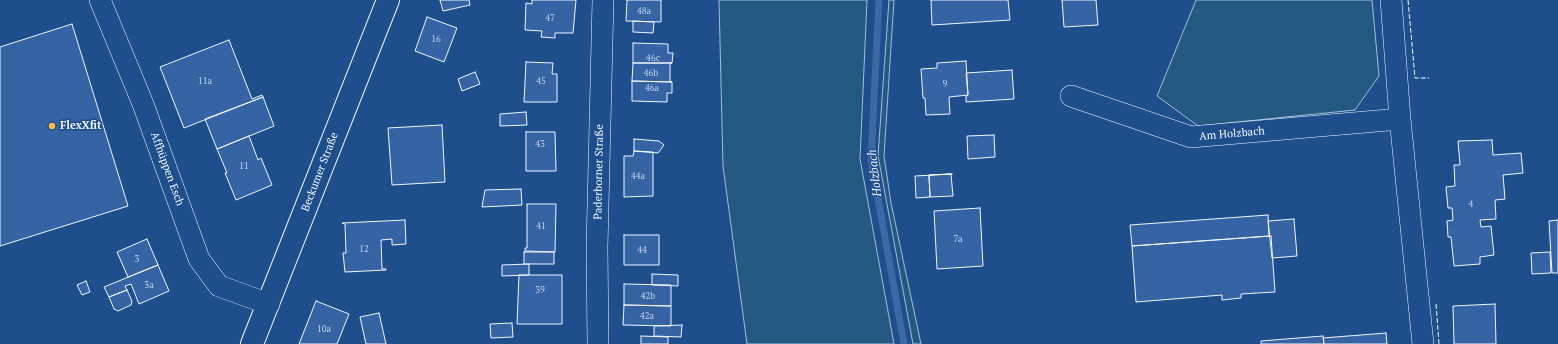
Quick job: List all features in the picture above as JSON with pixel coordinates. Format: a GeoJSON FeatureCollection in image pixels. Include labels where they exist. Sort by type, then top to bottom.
{"type":"FeatureCollection","features":[{"type":"Feature","properties":{"kind":"street","name":"Affhüppen Esch"},"geometry":{"type":"LineString","coordinates":[[100,0],[143,104],[199,259],[219,286],[269,304]]}},
{"type":"Feature","properties":{"kind":"street","name":"Beckumer Straße"},"geometry":{"type":"LineString","coordinates":[[252,344],[388,0]]}},
{"type":"Feature","properties":{"kind":"street","name":"Paderborner Straße"},"geometry":{"type":"LineString","coordinates":[[598,344],[597,239],[603,0]]}},
{"type":"Feature","properties":{"kind":"street"},"geometry":{"type":"LineString","coordinates":[[1391,0],[1400,119],[1423,344]]}},
{"type":"Feature","properties":{"kind":"street","name":"Am Holzbach"},"geometry":{"type":"LineString","coordinates":[[1071,96],[1191,137],[1400,119]]}},
{"type":"Feature","properties":{"kind":"shaded area"},"geometry":{"type":"Polygon","coordinates":[[[719,0],[867,0],[860,159],[894,344],[747,344],[723,166],[719,0]]]}},
{"type":"Feature","properties":{"kind":"shaded area"},"geometry":{"type":"Polygon","coordinates":[[[889,0],[894,0],[884,156],[891,203],[921,344],[913,344],[878,156],[889,0]]]}},
{"type":"Feature","properties":{"kind":"shaded area"},"geometry":{"type":"Polygon","coordinates":[[[1196,0],[1372,0],[1379,76],[1355,110],[1198,126],[1157,96],[1196,0]]]}},
{"type":"Feature","properties":{"kind":"building"},"geometry":{"type":"Polygon","coordinates":[[[440,0],[469,0],[470,5],[443,11],[440,0]]]}},
{"type":"Feature","properties":{"kind":"building"},"geometry":{"type":"Polygon","coordinates":[[[532,0],[576,0],[573,33],[555,33],[555,38],[541,37],[542,31],[525,30],[526,3],[532,4],[532,0]]]}},
{"type":"Feature","properties":{"kind":"building"},"geometry":{"type":"Polygon","coordinates":[[[627,0],[661,0],[661,22],[626,21],[627,0]]]}},
{"type":"Feature","properties":{"kind":"building"},"geometry":{"type":"Polygon","coordinates":[[[931,0],[1008,0],[1010,20],[932,25],[931,0]]]}},
{"type":"Feature","properties":{"kind":"building"},"geometry":{"type":"Polygon","coordinates":[[[1062,0],[1096,0],[1098,25],[1064,27],[1062,0]]]}},
{"type":"Feature","properties":{"kind":"building"},"geometry":{"type":"Polygon","coordinates":[[[427,17],[457,28],[444,62],[415,51],[427,17]]]}},
{"type":"Feature","properties":{"kind":"building"},"geometry":{"type":"Polygon","coordinates":[[[633,21],[654,22],[653,33],[633,32],[633,21]]]}},
{"type":"Feature","properties":{"kind":"building","name":"FlexXfit"},"geometry":{"type":"Polygon","coordinates":[[[72,24],[128,206],[0,246],[0,47],[72,24]]]}},
{"type":"Feature","properties":{"kind":"building"},"geometry":{"type":"Polygon","coordinates":[[[229,40],[252,99],[262,95],[263,97],[184,128],[160,67],[229,40]]]}},
{"type":"Feature","properties":{"kind":"building"},"geometry":{"type":"Polygon","coordinates":[[[633,43],[668,44],[668,53],[673,53],[672,63],[633,63],[633,43]]]}},
{"type":"Feature","properties":{"kind":"building"},"geometry":{"type":"Polygon","coordinates":[[[966,61],[968,95],[949,97],[950,114],[926,115],[921,69],[937,68],[937,63],[966,61]]]}},
{"type":"Feature","properties":{"kind":"building"},"geometry":{"type":"Polygon","coordinates":[[[526,62],[553,63],[552,74],[557,74],[557,102],[524,102],[526,62]]]}},
{"type":"Feature","properties":{"kind":"building"},"geometry":{"type":"Polygon","coordinates":[[[633,63],[672,63],[670,64],[670,82],[632,81],[633,63]]]}},
{"type":"Feature","properties":{"kind":"building"},"geometry":{"type":"Polygon","coordinates":[[[1012,70],[1014,99],[966,102],[966,96],[968,95],[966,73],[1012,70]]]}},
{"type":"Feature","properties":{"kind":"building"},"geometry":{"type":"Polygon","coordinates":[[[475,72],[480,84],[462,91],[458,79],[475,72]]]}},
{"type":"Feature","properties":{"kind":"building"},"geometry":{"type":"Polygon","coordinates":[[[632,81],[672,82],[672,93],[667,93],[667,102],[632,101],[632,81]]]}},
{"type":"Feature","properties":{"kind":"building"},"geometry":{"type":"Polygon","coordinates":[[[263,97],[274,126],[217,149],[205,119],[263,97]]]}},
{"type":"Feature","properties":{"kind":"building"},"geometry":{"type":"Polygon","coordinates":[[[526,112],[527,125],[500,126],[500,114],[526,112]]]}},
{"type":"Feature","properties":{"kind":"building"},"geometry":{"type":"Polygon","coordinates":[[[442,125],[445,182],[392,185],[388,128],[442,125]]]}},
{"type":"Feature","properties":{"kind":"building"},"geometry":{"type":"Polygon","coordinates":[[[526,132],[555,132],[556,171],[526,171],[526,132]]]}},
{"type":"Feature","properties":{"kind":"building"},"geometry":{"type":"Polygon","coordinates":[[[994,135],[995,157],[968,159],[967,136],[994,135]]]}},
{"type":"Feature","properties":{"kind":"building"},"geometry":{"type":"Polygon","coordinates":[[[249,136],[258,160],[261,158],[272,185],[236,200],[217,149],[249,136]]]}},
{"type":"Feature","properties":{"kind":"building"},"geometry":{"type":"Polygon","coordinates":[[[634,139],[659,141],[664,145],[658,153],[634,151],[634,139]]]}},
{"type":"Feature","properties":{"kind":"building"},"geometry":{"type":"Polygon","coordinates":[[[1492,140],[1493,155],[1521,153],[1523,173],[1503,175],[1505,199],[1495,200],[1496,219],[1480,220],[1481,227],[1491,226],[1494,255],[1480,257],[1480,264],[1454,266],[1451,237],[1448,237],[1447,221],[1453,220],[1452,208],[1448,208],[1446,187],[1455,186],[1454,165],[1460,165],[1458,141],[1492,140]]]}},
{"type":"Feature","properties":{"kind":"building"},"geometry":{"type":"Polygon","coordinates":[[[634,151],[653,152],[653,196],[624,197],[624,156],[633,156],[634,151]]]}},
{"type":"Feature","properties":{"kind":"building"},"geometry":{"type":"Polygon","coordinates":[[[951,174],[953,196],[930,197],[929,175],[951,174]]]}},
{"type":"Feature","properties":{"kind":"building"},"geometry":{"type":"Polygon","coordinates":[[[929,175],[930,197],[916,198],[915,176],[929,175]]]}},
{"type":"Feature","properties":{"kind":"building"},"geometry":{"type":"Polygon","coordinates":[[[521,189],[522,205],[482,207],[485,190],[521,189]]]}},
{"type":"Feature","properties":{"kind":"building"},"geometry":{"type":"Polygon","coordinates":[[[527,204],[556,204],[555,252],[525,251],[525,248],[527,248],[527,204]]]}},
{"type":"Feature","properties":{"kind":"building"},"geometry":{"type":"Polygon","coordinates":[[[980,208],[983,266],[937,269],[934,211],[980,208]]]}},
{"type":"Feature","properties":{"kind":"building"},"geometry":{"type":"Polygon","coordinates":[[[1268,215],[1269,236],[1132,246],[1130,225],[1268,215]]]}},
{"type":"Feature","properties":{"kind":"building"},"geometry":{"type":"Polygon","coordinates":[[[1294,219],[1297,256],[1272,258],[1268,221],[1294,219]]]}},
{"type":"Feature","properties":{"kind":"building"},"geometry":{"type":"Polygon","coordinates":[[[405,220],[406,244],[392,245],[392,239],[381,240],[382,269],[386,270],[345,272],[343,253],[346,253],[345,224],[342,223],[405,220]]]}},
{"type":"Feature","properties":{"kind":"building"},"geometry":{"type":"Polygon","coordinates":[[[1558,220],[1558,273],[1552,273],[1549,221],[1558,220]]]}},
{"type":"Feature","properties":{"kind":"building"},"geometry":{"type":"Polygon","coordinates":[[[624,235],[659,235],[659,265],[624,265],[624,235]]]}},
{"type":"Feature","properties":{"kind":"building"},"geometry":{"type":"Polygon","coordinates":[[[1271,236],[1275,292],[1241,294],[1241,298],[1222,300],[1222,295],[1136,302],[1132,246],[1271,236]]]}},
{"type":"Feature","properties":{"kind":"building"},"geometry":{"type":"Polygon","coordinates":[[[147,239],[158,265],[128,277],[117,252],[147,239]]]}},
{"type":"Feature","properties":{"kind":"building"},"geometry":{"type":"Polygon","coordinates":[[[524,252],[554,252],[554,264],[524,264],[524,252]]]}},
{"type":"Feature","properties":{"kind":"building"},"geometry":{"type":"Polygon","coordinates":[[[1550,252],[1551,273],[1532,274],[1531,253],[1550,252]]]}},
{"type":"Feature","properties":{"kind":"building"},"geometry":{"type":"Polygon","coordinates":[[[529,264],[529,275],[502,276],[502,265],[529,264]]]}},
{"type":"Feature","properties":{"kind":"building"},"geometry":{"type":"Polygon","coordinates":[[[158,265],[169,291],[139,304],[131,284],[125,286],[127,290],[109,297],[104,287],[158,265]]]}},
{"type":"Feature","properties":{"kind":"building"},"geometry":{"type":"Polygon","coordinates":[[[652,274],[678,275],[678,286],[652,285],[652,274]]]}},
{"type":"Feature","properties":{"kind":"building"},"geometry":{"type":"Polygon","coordinates":[[[519,275],[562,275],[562,324],[517,324],[519,275]]]}},
{"type":"Feature","properties":{"kind":"building"},"geometry":{"type":"Polygon","coordinates":[[[86,281],[90,292],[82,295],[77,285],[86,281]]]}},
{"type":"Feature","properties":{"kind":"building"},"geometry":{"type":"Polygon","coordinates":[[[624,284],[671,285],[671,306],[624,305],[624,284]]]}},
{"type":"Feature","properties":{"kind":"building"},"geometry":{"type":"Polygon","coordinates":[[[127,290],[132,301],[131,305],[118,311],[114,309],[109,297],[127,290]]]}},
{"type":"Feature","properties":{"kind":"building"},"geometry":{"type":"Polygon","coordinates":[[[316,301],[349,314],[337,344],[299,344],[316,301]]]}},
{"type":"Feature","properties":{"kind":"building"},"geometry":{"type":"Polygon","coordinates":[[[1495,304],[1496,344],[1454,344],[1453,306],[1495,304]]]}},
{"type":"Feature","properties":{"kind":"building"},"geometry":{"type":"Polygon","coordinates":[[[624,305],[671,306],[671,326],[623,325],[624,305]]]}},
{"type":"Feature","properties":{"kind":"building"},"geometry":{"type":"Polygon","coordinates":[[[379,313],[386,344],[366,344],[360,317],[379,313]]]}},
{"type":"Feature","properties":{"kind":"building"},"geometry":{"type":"Polygon","coordinates":[[[512,323],[513,337],[491,338],[490,324],[512,323]]]}},
{"type":"Feature","properties":{"kind":"building"},"geometry":{"type":"Polygon","coordinates":[[[682,325],[681,337],[654,336],[654,326],[682,325]]]}},
{"type":"Feature","properties":{"kind":"building"},"geometry":{"type":"Polygon","coordinates":[[[1386,333],[1387,344],[1324,344],[1323,338],[1386,333]]]}},
{"type":"Feature","properties":{"kind":"building"},"geometry":{"type":"Polygon","coordinates":[[[641,336],[668,337],[668,344],[641,344],[641,336]]]}},
{"type":"Feature","properties":{"kind":"building"},"geometry":{"type":"Polygon","coordinates":[[[1323,336],[1324,344],[1261,344],[1261,341],[1323,336]]]}},
{"type":"Feature","properties":{"kind":"waterway","name":"Holzbach"},"geometry":{"type":"LineString","coordinates":[[879,0],[871,159],[904,344]]}},
{"type":"Feature","properties":{"kind":"fence"},"geometry":{"type":"LineString","coordinates":[[1408,0],[1415,78],[1429,78]]}},
{"type":"Feature","properties":{"kind":"fence"},"geometry":{"type":"LineString","coordinates":[[1436,304],[1439,344]]}},
{"type":"Feature","properties":{"kind":"place","name":"FlexXfit"},"geometry":{"type":"Point","coordinates":[52,126]}}]}
